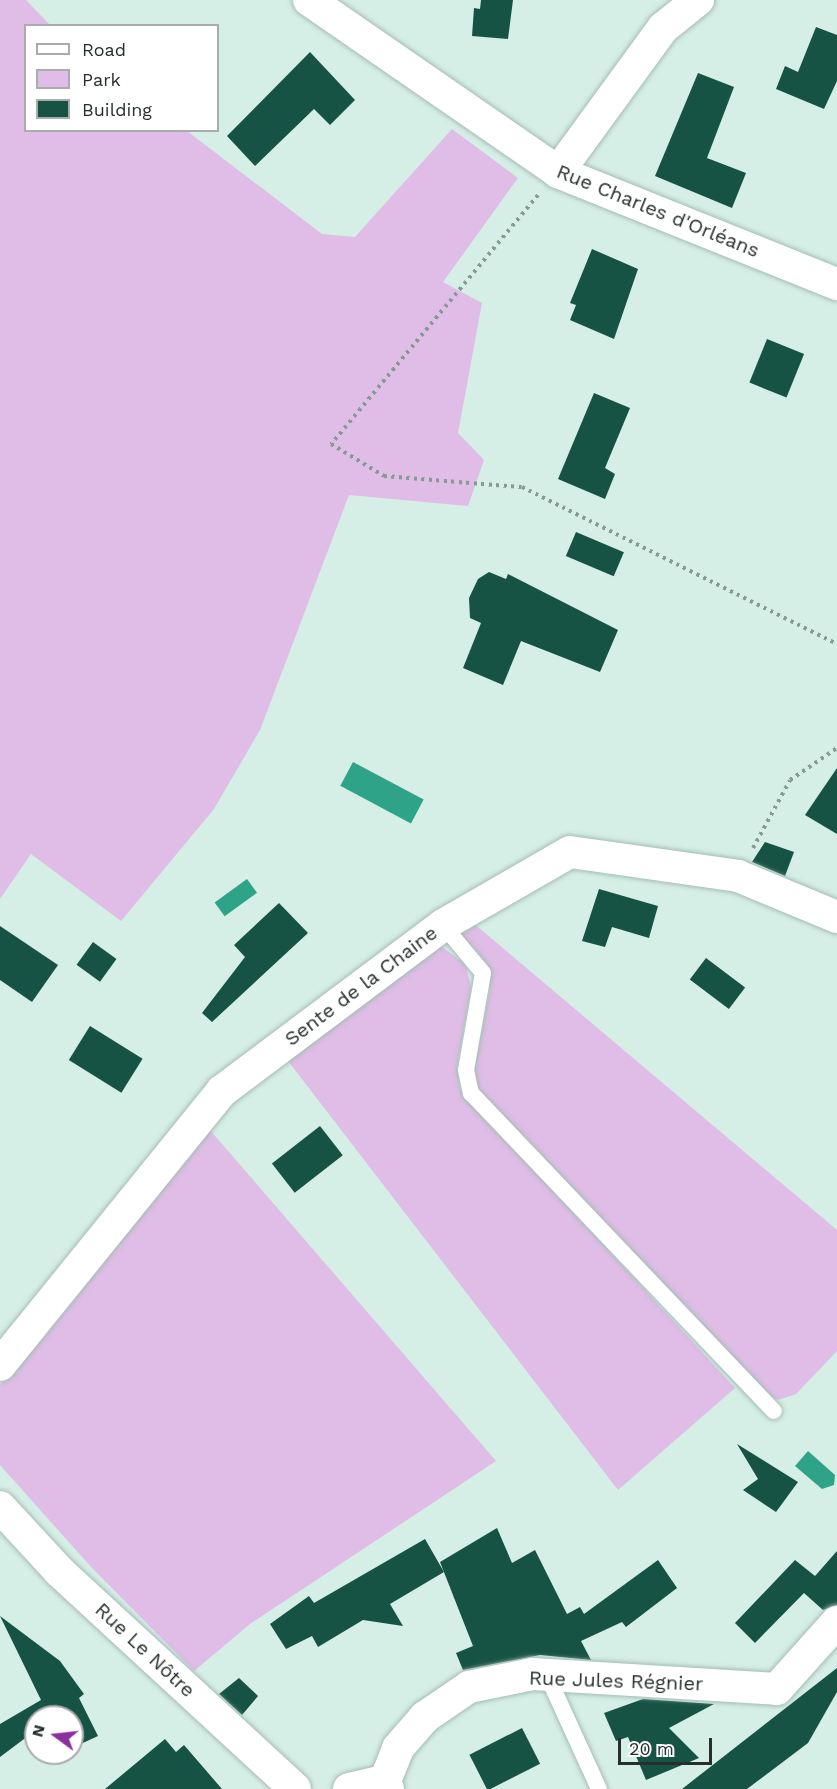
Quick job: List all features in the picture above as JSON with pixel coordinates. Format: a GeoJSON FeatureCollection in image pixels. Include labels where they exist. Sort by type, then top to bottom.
{"type":"FeatureCollection","features":[{"type":"Feature","properties":{"kind":"street","name":"Rue Charles d'Orléans"},"geometry":{"type":"LineString","coordinates":[[309,0],[558,172],[837,284]]}},
{"type":"Feature","properties":{"kind":"street"},"geometry":{"type":"LineString","coordinates":[[558,172],[663,28],[698,0]]}},
{"type":"Feature","properties":{"kind":"street","name":"Sente de la Chaine"},"geometry":{"type":"LineString","coordinates":[[0,1365],[222,1091],[443,925],[570,852],[738,876],[837,917]]}},
{"type":"Feature","properties":{"kind":"street","name":"Rue Le Nôtre"},"geometry":{"type":"LineString","coordinates":[[0,1507],[59,1571],[295,1789]]}},
{"type":"Feature","properties":{"kind":"street","name":"Rue Jules Régnier"},"geometry":{"type":"LineString","coordinates":[[387,1785],[398,1748],[425,1717],[469,1687],[546,1675],[777,1689],[837,1622]]}},
{"type":"Feature","properties":{"kind":"street"},"geometry":{"type":"LineString","coordinates":[[349,1789],[387,1785]]}},
{"type":"Feature","properties":{"kind":"lane"},"geometry":{"type":"LineString","coordinates":[[443,925],[483,973],[466,1070],[471,1093],[774,1411]]}},
{"type":"Feature","properties":{"kind":"lane"},"geometry":{"type":"LineString","coordinates":[[546,1675],[599,1789]]}},
{"type":"Feature","properties":{"kind":"path"},"geometry":{"type":"LineString","coordinates":[[558,172],[331,444],[384,476],[522,486],[837,644]]}},
{"type":"Feature","properties":{"kind":"path"},"geometry":{"type":"LineString","coordinates":[[738,876],[790,780],[837,748]]}},
{"type":"Feature","properties":{"kind":"green space"},"geometry":{"type":"Polygon","coordinates":[[[0,0],[26,0],[49,24],[24,24],[24,132],[188,132],[322,234],[355,237],[452,129],[518,178],[443,282],[482,303],[458,433],[484,460],[468,506],[349,495],[260,730],[214,809],[121,921],[31,854],[0,899],[0,0]]]}},
{"type":"Feature","properties":{"kind":"green space"},"geometry":{"type":"Polygon","coordinates":[[[466,917],[837,1230],[837,1351],[796,1394],[778,1400],[766,1394],[475,1085],[473,1071],[490,989],[485,962],[454,929],[466,917]]]}},
{"type":"Feature","properties":{"kind":"green space"},"geometry":{"type":"Polygon","coordinates":[[[437,943],[466,965],[471,988],[457,1067],[460,1089],[735,1388],[618,1490],[285,1057],[437,943]]]}},
{"type":"Feature","properties":{"kind":"green space"},"geometry":{"type":"Polygon","coordinates":[[[209,1129],[496,1461],[250,1624],[194,1671],[92,1568],[0,1465],[0,1385],[209,1129]]]}},
{"type":"Feature","properties":{"kind":"shaded area"},"geometry":{"type":"Polygon","coordinates":[[[353,762],[424,800],[411,823],[340,786],[353,762]]]}},
{"type":"Feature","properties":{"kind":"shaded area"},"geometry":{"type":"Polygon","coordinates":[[[247,879],[257,893],[225,916],[215,903],[247,879]]]}},
{"type":"Feature","properties":{"kind":"shaded area"},"geometry":{"type":"Polygon","coordinates":[[[808,1451],[835,1475],[834,1485],[822,1489],[795,1466],[808,1451]]]}},
{"type":"Feature","properties":{"kind":"building"},"geometry":{"type":"Polygon","coordinates":[[[481,0],[513,0],[508,39],[472,36],[474,8],[480,9],[481,0]]]}},
{"type":"Feature","properties":{"kind":"building"},"geometry":{"type":"Polygon","coordinates":[[[816,27],[837,35],[837,81],[824,109],[776,89],[785,66],[798,72],[816,27]]]}},
{"type":"Feature","properties":{"kind":"building"},"geometry":{"type":"Polygon","coordinates":[[[310,52],[355,100],[330,125],[314,109],[255,166],[227,136],[310,52]]]}},
{"type":"Feature","properties":{"kind":"building"},"geometry":{"type":"Polygon","coordinates":[[[698,73],[734,87],[707,158],[746,173],[732,208],[655,176],[698,73]]]}},
{"type":"Feature","properties":{"kind":"building"},"geometry":{"type":"Polygon","coordinates":[[[592,249],[638,269],[614,339],[570,320],[576,305],[570,303],[592,249]]]}},
{"type":"Feature","properties":{"kind":"building"},"geometry":{"type":"Polygon","coordinates":[[[767,339],[804,354],[786,398],[749,383],[767,339]]]}},
{"type":"Feature","properties":{"kind":"building"},"geometry":{"type":"Polygon","coordinates":[[[594,393],[630,408],[605,468],[615,474],[605,499],[558,479],[594,393]]]}},
{"type":"Feature","properties":{"kind":"building"},"geometry":{"type":"Polygon","coordinates":[[[576,532],[624,552],[614,576],[566,556],[576,532]]]}},
{"type":"Feature","properties":{"kind":"building"},"geometry":{"type":"Polygon","coordinates":[[[489,572],[506,579],[508,574],[618,630],[600,672],[521,641],[503,685],[463,668],[481,623],[470,618],[469,598],[478,579],[489,572]]]}},
{"type":"Feature","properties":{"kind":"building"},"geometry":{"type":"Polygon","coordinates":[[[837,768],[837,834],[805,815],[837,768]]]}},
{"type":"Feature","properties":{"kind":"building"},"geometry":{"type":"Polygon","coordinates":[[[765,842],[794,852],[785,876],[752,862],[765,842]]]}},
{"type":"Feature","properties":{"kind":"building"},"geometry":{"type":"Polygon","coordinates":[[[599,889],[658,906],[649,938],[612,927],[605,947],[582,941],[599,889]]]}},
{"type":"Feature","properties":{"kind":"building"},"geometry":{"type":"Polygon","coordinates":[[[279,903],[308,933],[212,1022],[202,1013],[245,957],[234,945],[279,903]]]}},
{"type":"Feature","properties":{"kind":"building"},"geometry":{"type":"Polygon","coordinates":[[[0,926],[58,965],[32,1002],[0,980],[0,926]]]}},
{"type":"Feature","properties":{"kind":"building"},"geometry":{"type":"Polygon","coordinates":[[[93,942],[116,959],[100,982],[77,965],[93,942]]]}},
{"type":"Feature","properties":{"kind":"building"},"geometry":{"type":"Polygon","coordinates":[[[706,958],[745,987],[729,1009],[690,980],[706,958]]]}},
{"type":"Feature","properties":{"kind":"building"},"geometry":{"type":"Polygon","coordinates":[[[90,1026],[143,1059],[121,1093],[69,1060],[90,1026]]]}},
{"type":"Feature","properties":{"kind":"building"},"geometry":{"type":"Polygon","coordinates":[[[320,1126],[343,1155],[295,1193],[272,1164],[320,1126]]]}},
{"type":"Feature","properties":{"kind":"building"},"geometry":{"type":"Polygon","coordinates":[[[737,1444],[798,1482],[776,1512],[743,1490],[758,1479],[737,1444]]]}},
{"type":"Feature","properties":{"kind":"building"},"geometry":{"type":"Polygon","coordinates":[[[497,1528],[512,1563],[535,1550],[567,1614],[580,1607],[584,1614],[658,1560],[677,1588],[626,1627],[622,1622],[581,1641],[591,1660],[540,1655],[463,1670],[456,1653],[473,1646],[440,1562],[497,1528]]]}},
{"type":"Feature","properties":{"kind":"building"},"geometry":{"type":"Polygon","coordinates":[[[425,1539],[444,1572],[390,1604],[403,1626],[363,1620],[318,1647],[312,1636],[286,1649],[270,1624],[309,1596],[314,1603],[425,1539]]]}},
{"type":"Feature","properties":{"kind":"building"},"geometry":{"type":"Polygon","coordinates":[[[837,1551],[837,1605],[823,1610],[804,1593],[755,1643],[735,1623],[795,1560],[815,1576],[837,1551]]]}},
{"type":"Feature","properties":{"kind":"building"},"geometry":{"type":"Polygon","coordinates":[[[0,1616],[60,1661],[84,1694],[79,1698],[82,1705],[32,1705],[41,1700],[0,1616]]]}},
{"type":"Feature","properties":{"kind":"building"},"geometry":{"type":"Polygon","coordinates":[[[837,1668],[837,1692],[808,1743],[747,1789],[682,1789],[837,1668]]]}},
{"type":"Feature","properties":{"kind":"building"},"geometry":{"type":"Polygon","coordinates":[[[239,1678],[258,1696],[242,1715],[219,1694],[239,1678]]]}},
{"type":"Feature","properties":{"kind":"building"},"geometry":{"type":"Polygon","coordinates":[[[643,1699],[714,1704],[669,1728],[699,1758],[646,1780],[628,1737],[616,1741],[604,1713],[643,1699]]]}},
{"type":"Feature","properties":{"kind":"building"},"geometry":{"type":"Polygon","coordinates":[[[84,1708],[98,1736],[84,1742],[84,1708]]]}},
{"type":"Feature","properties":{"kind":"building"},"geometry":{"type":"Polygon","coordinates":[[[24,1710],[24,1739],[0,1757],[0,1724],[24,1710]]]}},
{"type":"Feature","properties":{"kind":"building"},"geometry":{"type":"Polygon","coordinates":[[[522,1728],[540,1764],[487,1789],[469,1755],[522,1728]]]}},
{"type":"Feature","properties":{"kind":"building"},"geometry":{"type":"Polygon","coordinates":[[[165,1739],[176,1752],[184,1745],[222,1789],[105,1789],[165,1739]]]}}]}
